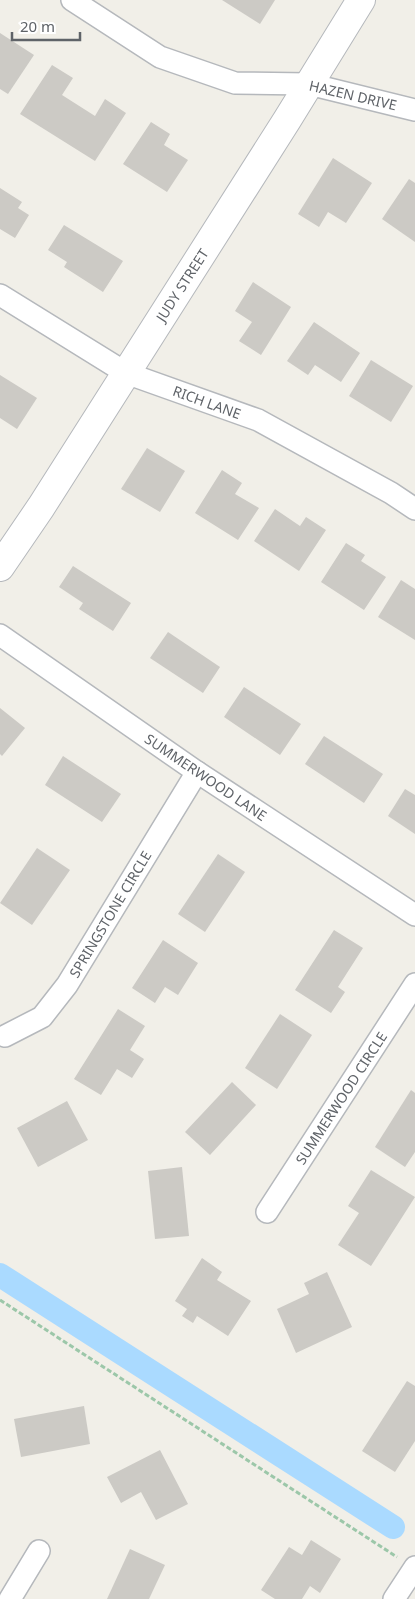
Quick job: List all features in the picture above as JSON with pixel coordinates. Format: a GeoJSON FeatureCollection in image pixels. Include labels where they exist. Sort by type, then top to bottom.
{"type":"FeatureCollection","features":[{"type":"Feature","properties":{"kind":"street","name":"HAZEN DRIVE"},"geometry":{"type":"LineString","coordinates":[[72,0],[160,57],[235,83],[309,84],[415,110]]}},
{"type":"Feature","properties":{"kind":"street","name":"JUDY STREET"},"geometry":{"type":"LineString","coordinates":[[0,566],[41,506],[126,373],[361,0]]}},
{"type":"Feature","properties":{"kind":"street","name":"RICH LANE"},"geometry":{"type":"LineString","coordinates":[[0,295],[126,373],[258,420],[391,493],[415,509]]}},
{"type":"Feature","properties":{"kind":"street","name":"SUMMERWOOD LANE"},"geometry":{"type":"LineString","coordinates":[[0,635],[197,772],[415,915]]}},
{"type":"Feature","properties":{"kind":"street","name":"SPRINGSTONE CIRCLE"},"geometry":{"type":"LineString","coordinates":[[5,1036],[42,1017],[67,985],[197,772]]}},
{"type":"Feature","properties":{"kind":"street","name":"SUMMERWOOD CIRCLE"},"geometry":{"type":"LineString","coordinates":[[267,1212],[415,984]]}},
{"type":"Feature","properties":{"kind":"street"},"geometry":{"type":"LineString","coordinates":[[10,1599],[39,1551]]}},
{"type":"Feature","properties":{"kind":"street"},"geometry":{"type":"LineString","coordinates":[[394,1599],[415,1567]]}},
{"type":"Feature","properties":{"kind":"path"},"geometry":{"type":"LineString","coordinates":[[0,1300],[373,1542],[415,1567]]}},
{"type":"Feature","properties":{"kind":"building"},"geometry":{"type":"Polygon","coordinates":[[[222,0],[275,0],[260,24],[222,0]]]}},
{"type":"Feature","properties":{"kind":"building"},"geometry":{"type":"Polygon","coordinates":[[[0,33],[34,55],[8,94],[0,89],[0,33]]]}},
{"type":"Feature","properties":{"kind":"building"},"geometry":{"type":"Polygon","coordinates":[[[52,65],[73,78],[62,95],[95,116],[105,99],[126,113],[95,161],[20,114],[52,65]]]}},
{"type":"Feature","properties":{"kind":"building"},"geometry":{"type":"Polygon","coordinates":[[[151,122],[170,134],[164,145],[188,160],[167,192],[123,164],[151,122]]]}},
{"type":"Feature","properties":{"kind":"building"},"geometry":{"type":"Polygon","coordinates":[[[333,158],[372,183],[346,223],[328,212],[319,227],[298,214],[333,158]]]}},
{"type":"Feature","properties":{"kind":"building"},"geometry":{"type":"Polygon","coordinates":[[[409,179],[415,183],[415,242],[382,219],[409,179]]]}},
{"type":"Feature","properties":{"kind":"building"},"geometry":{"type":"Polygon","coordinates":[[[0,188],[22,202],[18,208],[29,215],[15,238],[0,229],[0,188]]]}},
{"type":"Feature","properties":{"kind":"building"},"geometry":{"type":"Polygon","coordinates":[[[64,225],[123,261],[103,292],[64,267],[67,262],[48,250],[64,225]]]}},
{"type":"Feature","properties":{"kind":"building"},"geometry":{"type":"Polygon","coordinates":[[[253,282],[291,307],[261,355],[239,341],[252,322],[235,311],[253,282]]]}},
{"type":"Feature","properties":{"kind":"building"},"geometry":{"type":"Polygon","coordinates":[[[314,322],[360,353],[341,382],[315,365],[308,375],[287,361],[314,322]]]}},
{"type":"Feature","properties":{"kind":"building"},"geometry":{"type":"Polygon","coordinates":[[[371,360],[413,386],[391,422],[349,396],[371,360]]]}},
{"type":"Feature","properties":{"kind":"building"},"geometry":{"type":"Polygon","coordinates":[[[0,375],[37,398],[17,429],[0,418],[0,375]]]}},
{"type":"Feature","properties":{"kind":"building"},"geometry":{"type":"Polygon","coordinates":[[[147,448],[185,471],[160,512],[121,489],[147,448]]]}},
{"type":"Feature","properties":{"kind":"building"},"geometry":{"type":"Polygon","coordinates":[[[222,470],[242,483],[235,494],[259,508],[238,540],[195,513],[222,470]]]}},
{"type":"Feature","properties":{"kind":"building"},"geometry":{"type":"Polygon","coordinates":[[[275,509],[300,526],[306,517],[326,530],[299,571],[254,541],[275,509]]]}},
{"type":"Feature","properties":{"kind":"building"},"geometry":{"type":"Polygon","coordinates":[[[346,543],[365,555],[361,561],[386,577],[364,610],[321,582],[346,543]]]}},
{"type":"Feature","properties":{"kind":"building"},"geometry":{"type":"Polygon","coordinates":[[[73,566],[131,603],[113,631],[79,609],[83,603],[59,587],[73,566]]]}},
{"type":"Feature","properties":{"kind":"building"},"geometry":{"type":"Polygon","coordinates":[[[401,580],[415,589],[415,640],[378,617],[401,580]]]}},
{"type":"Feature","properties":{"kind":"building"},"geometry":{"type":"Polygon","coordinates":[[[168,632],[220,667],[203,693],[150,658],[168,632]]]}},
{"type":"Feature","properties":{"kind":"building"},"geometry":{"type":"Polygon","coordinates":[[[244,687],[301,724],[280,755],[224,717],[244,687]]]}},
{"type":"Feature","properties":{"kind":"building"},"geometry":{"type":"Polygon","coordinates":[[[0,708],[25,728],[2,756],[0,754],[0,708]]]}},
{"type":"Feature","properties":{"kind":"building"},"geometry":{"type":"Polygon","coordinates":[[[324,736],[383,774],[364,803],[305,764],[324,736]]]}},
{"type":"Feature","properties":{"kind":"building"},"geometry":{"type":"Polygon","coordinates":[[[63,756],[121,794],[102,822],[45,785],[63,756]]]}},
{"type":"Feature","properties":{"kind":"building"},"geometry":{"type":"Polygon","coordinates":[[[405,789],[415,795],[415,834],[388,816],[405,789]]]}},
{"type":"Feature","properties":{"kind":"building"},"geometry":{"type":"Polygon","coordinates":[[[37,848],[70,870],[32,925],[0,903],[37,848]]]}},
{"type":"Feature","properties":{"kind":"building"},"geometry":{"type":"Polygon","coordinates":[[[218,854],[245,872],[205,932],[178,914],[218,854]]]}},
{"type":"Feature","properties":{"kind":"building"},"geometry":{"type":"Polygon","coordinates":[[[334,930],[363,948],[338,987],[345,992],[331,1013],[295,990],[334,930]]]}},
{"type":"Feature","properties":{"kind":"building"},"geometry":{"type":"Polygon","coordinates":[[[163,940],[198,963],[178,995],[165,987],[155,1003],[132,988],[163,940]]]}},
{"type":"Feature","properties":{"kind":"building"},"geometry":{"type":"Polygon","coordinates":[[[118,1009],[145,1026],[130,1050],[144,1059],[132,1078],[117,1069],[101,1095],[74,1079],[118,1009]]]}},
{"type":"Feature","properties":{"kind":"building"},"geometry":{"type":"Polygon","coordinates":[[[280,1014],[312,1035],[277,1089],[245,1068],[280,1014]]]}},
{"type":"Feature","properties":{"kind":"building"},"geometry":{"type":"Polygon","coordinates":[[[232,1082],[256,1105],[210,1155],[185,1132],[232,1082]]]}},
{"type":"Feature","properties":{"kind":"building"},"geometry":{"type":"Polygon","coordinates":[[[411,1090],[415,1093],[415,1152],[405,1167],[375,1147],[411,1090]]]}},
{"type":"Feature","properties":{"kind":"building"},"geometry":{"type":"Polygon","coordinates":[[[67,1101],[88,1140],[38,1167],[17,1128],[67,1101]]]}},
{"type":"Feature","properties":{"kind":"building"},"geometry":{"type":"Polygon","coordinates":[[[182,1167],[189,1236],[155,1239],[148,1171],[182,1167]]]}},
{"type":"Feature","properties":{"kind":"building"},"geometry":{"type":"Polygon","coordinates":[[[371,1170],[415,1197],[371,1266],[338,1245],[359,1213],[348,1206],[371,1170]]]}},
{"type":"Feature","properties":{"kind":"building"},"geometry":{"type":"Polygon","coordinates":[[[202,1258],[222,1272],[217,1280],[251,1301],[228,1336],[197,1316],[193,1323],[182,1316],[187,1309],[175,1301],[202,1258]]]}},
{"type":"Feature","properties":{"kind":"building"},"geometry":{"type":"Polygon","coordinates":[[[327,1272],[352,1327],[296,1353],[277,1309],[309,1294],[304,1283],[327,1272]]]}},
{"type":"Feature","properties":{"kind":"building"},"geometry":{"type":"Polygon","coordinates":[[[407,1381],[415,1386],[415,1441],[395,1472],[362,1451],[407,1381]]]}},
{"type":"Feature","properties":{"kind":"building"},"geometry":{"type":"Polygon","coordinates":[[[84,1406],[90,1444],[21,1457],[14,1419],[84,1406]]]}},
{"type":"Feature","properties":{"kind":"building"},"geometry":{"type":"Polygon","coordinates":[[[160,1450],[188,1504],[156,1520],[141,1492],[121,1503],[107,1477],[160,1450]]]}},
{"type":"Feature","properties":{"kind":"building"},"geometry":{"type":"Polygon","coordinates":[[[311,1540],[341,1559],[320,1593],[310,1586],[302,1599],[275,1599],[261,1590],[289,1547],[302,1555],[311,1540]]]}},
{"type":"Feature","properties":{"kind":"building"},"geometry":{"type":"Polygon","coordinates":[[[130,1549],[165,1565],[149,1599],[107,1599],[130,1549]]]}},
{"type":"Feature","properties":{"kind":"waterway"},"geometry":{"type":"LineString","coordinates":[[0,1275],[393,1527]]}}]}
